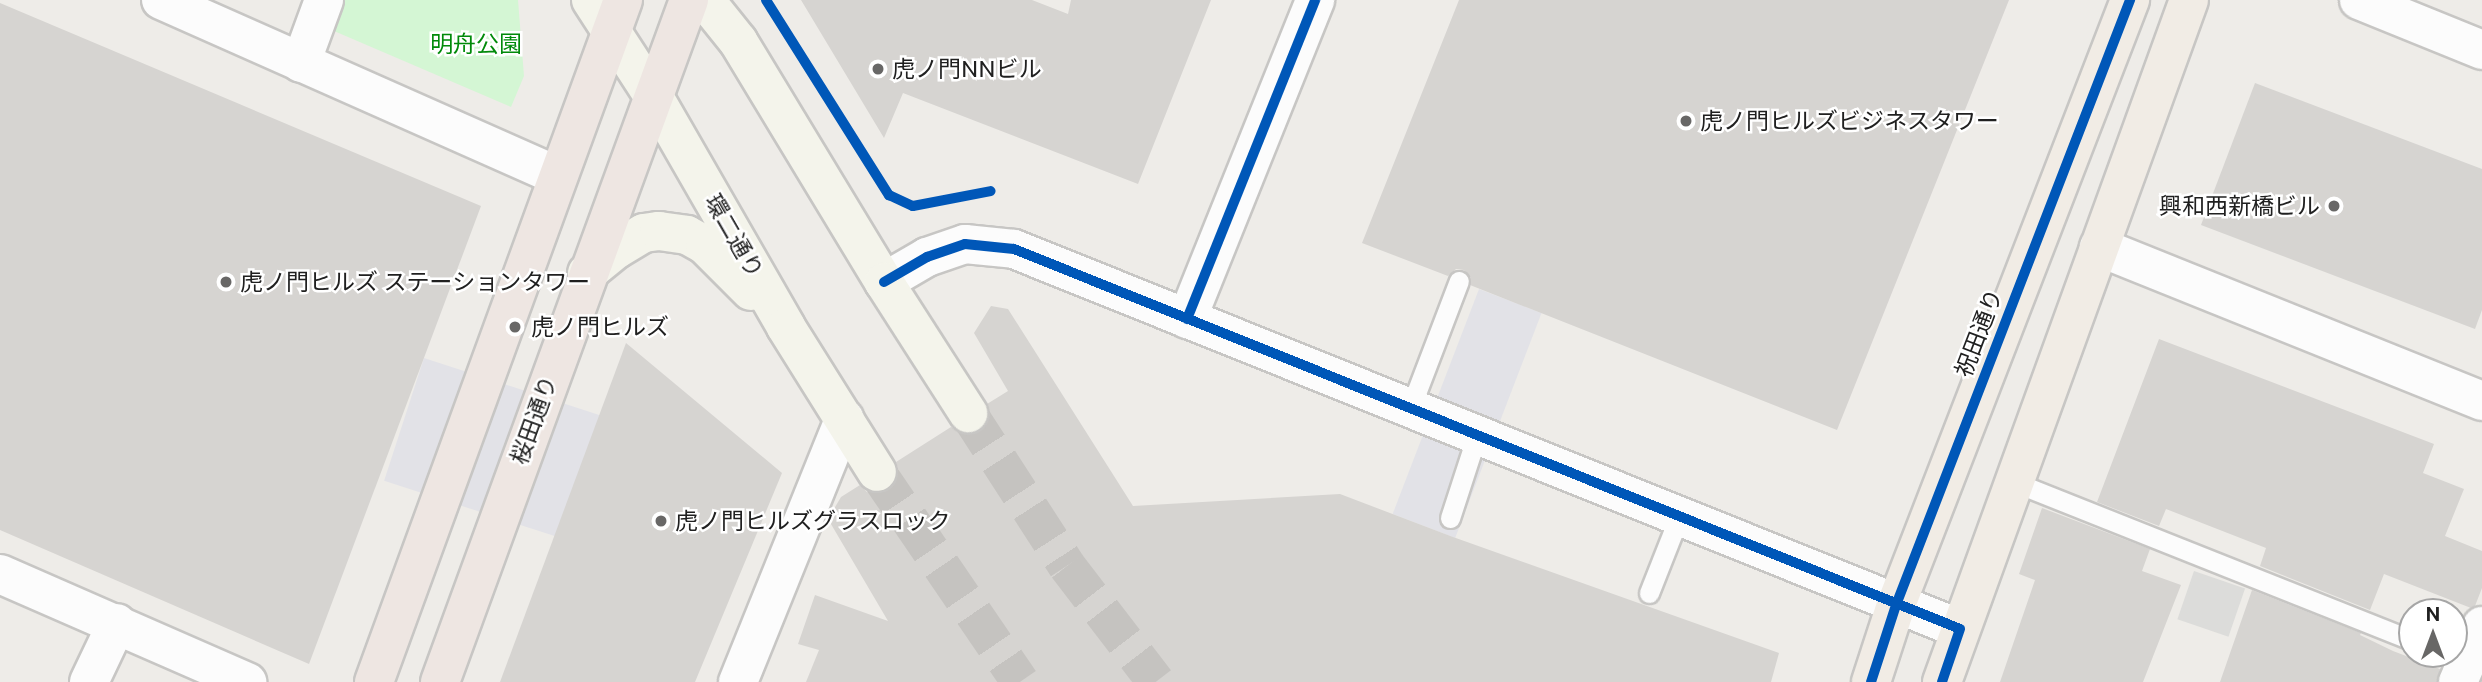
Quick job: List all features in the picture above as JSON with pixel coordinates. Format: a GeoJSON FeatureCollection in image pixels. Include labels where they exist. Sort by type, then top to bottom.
{"type":"FeatureCollection","features":[{"type":"Feature","properties":{"kind":"highway","name":"桜田通り"},"geometry":{"type":"LineString","coordinates":[[440,682],[689,0]]}},
{"type":"Feature","properties":{"kind":"highway"},"geometry":{"type":"LineString","coordinates":[[374,682],[556,176],[608,10]]}},
{"type":"Feature","properties":{"kind":"main road"},"geometry":{"type":"LineString","coordinates":[[705,0],[738,41],[884,282],[968,413]]}},
{"type":"Feature","properties":{"kind":"main road","name":"祝田通り"},"geometry":{"type":"LineString","coordinates":[[1871,682],[1896,605],[2130,0]]}},
{"type":"Feature","properties":{"kind":"main road"},"geometry":{"type":"LineString","coordinates":[[1942,682],[2189,0]]}},
{"type":"Feature","properties":{"kind":"main road","name":"環二通り"},"geometry":{"type":"LineString","coordinates":[[608,10],[654,97],[786,327],[877,472]]}},
{"type":"Feature","properties":{"kind":"main road"},"geometry":{"type":"LineString","coordinates":[[587,274],[617,249],[644,233],[659,231],[687,236],[705,246],[786,327]]}},
{"type":"Feature","properties":{"kind":"street"},"geometry":{"type":"LineString","coordinates":[[161,0],[556,176]]}},
{"type":"Feature","properties":{"kind":"street"},"geometry":{"type":"LineString","coordinates":[[301,64],[324,0]]}},
{"type":"Feature","properties":{"kind":"street"},"geometry":{"type":"LineString","coordinates":[[1187,320],[1315,0]]}},
{"type":"Feature","properties":{"kind":"street"},"geometry":{"type":"LineString","coordinates":[[2359,0],[2482,50]]}},
{"type":"Feature","properties":{"kind":"street"},"geometry":{"type":"LineString","coordinates":[[884,282],[927,257],[965,244],[1014,250],[1960,629]]}},
{"type":"Feature","properties":{"kind":"street"},"geometry":{"type":"LineString","coordinates":[[2098,247],[2482,401]]}},
{"type":"Feature","properties":{"kind":"street"},"geometry":{"type":"LineString","coordinates":[[738,682],[844,419]]}},
{"type":"Feature","properties":{"kind":"street"},"geometry":{"type":"LineString","coordinates":[[0,574],[247,682]]}},
{"type":"Feature","properties":{"kind":"street"},"geometry":{"type":"LineString","coordinates":[[89,682],[117,624]]}},
{"type":"Feature","properties":{"kind":"street"},"geometry":{"type":"LineString","coordinates":[[2468,648],[2482,626]]}},
{"type":"Feature","properties":{"kind":"lane"},"geometry":{"type":"LineString","coordinates":[[1410,409],[1459,281]]}},
{"type":"Feature","properties":{"kind":"lane"},"geometry":{"type":"LineString","coordinates":[[1450,518],[1477,435]]}},
{"type":"Feature","properties":{"kind":"lane"},"geometry":{"type":"LineString","coordinates":[[2014,482],[2398,634]]}},
{"type":"Feature","properties":{"kind":"lane"},"geometry":{"type":"LineString","coordinates":[[1649,593],[1679,517]]}},
{"type":"Feature","properties":{"kind":"shaded area"},"geometry":{"type":"Polygon","coordinates":[[[1479,289],[1542,313],[1455,538],[1393,514],[1479,289]]]}},
{"type":"Feature","properties":{"kind":"shaded area"},"geometry":{"type":"Polygon","coordinates":[[[424,358],[600,415],[560,538],[384,481],[424,358]]]}},
{"type":"Feature","properties":{"kind":"shaded area"},"geometry":{"type":"Polygon","coordinates":[[[2194,571],[2245,589],[2228,637],[2177,619],[2194,571]]]}},
{"type":"Feature","properties":{"kind":"green space","name":"明舟公園"},"geometry":{"type":"Polygon","coordinates":[[[345,0],[518,0],[524,76],[511,107],[334,31],[345,0]]]}},
{"type":"Feature","properties":{"kind":"building"},"geometry":{"type":"Polygon","coordinates":[[[801,0],[1032,0],[1068,14],[1071,0],[1211,0],[1138,184],[903,93],[884,138],[801,0]]]}},
{"type":"Feature","properties":{"kind":"building","name":"虎ノ門ヒルズビジネスタワー"},"geometry":{"type":"Polygon","coordinates":[[[1459,0],[2009,0],[1837,430],[1470,285],[1471,278],[1464,270],[1456,269],[1448,276],[1362,243],[1459,0]]]}},
{"type":"Feature","properties":{"kind":"building","name":"虎ノ門ヒルズ ステーションタワー"},"geometry":{"type":"Polygon","coordinates":[[[0,3],[481,206],[309,664],[0,530],[0,3]]]}},
{"type":"Feature","properties":{"kind":"building","name":"興和西新橋ビル"},"geometry":{"type":"Polygon","coordinates":[[[2255,83],[2482,169],[2482,310],[2475,329],[2201,225],[2255,83]]]}},
{"type":"Feature","properties":{"kind":"building"},"geometry":{"type":"Polygon","coordinates":[[[991,306],[1008,309],[1133,506],[1340,494],[1779,653],[1771,682],[806,682],[819,650],[798,644],[815,595],[888,621],[828,519],[841,497],[860,485],[867,492],[877,494],[888,491],[897,482],[899,472],[896,462],[951,427],[968,435],[979,432],[988,422],[987,404],[1008,391],[974,333],[991,306]]]}},
{"type":"Feature","properties":{"kind":"building"},"geometry":{"type":"Polygon","coordinates":[[[2159,339],[2434,444],[2423,473],[2464,489],[2445,536],[2482,551],[2482,588],[2475,606],[2471,608],[2468,607],[2468,598],[2445,598],[2384,574],[2370,610],[2260,566],[2266,548],[2166,509],[2159,526],[2097,502],[2159,339]]]}},
{"type":"Feature","properties":{"kind":"building","name":"虎ノ門ヒルズグラスロック"},"geometry":{"type":"Polygon","coordinates":[[[626,343],[782,473],[695,682],[500,682],[626,343]]]}},
{"type":"Feature","properties":{"kind":"building"},"geometry":{"type":"Polygon","coordinates":[[[2042,508],[2150,549],[2142,571],[2181,585],[2143,682],[2000,682],[2035,580],[2019,574],[2042,508]]]}},
{"type":"Feature","properties":{"kind":"building"},"geometry":{"type":"Polygon","coordinates":[[[2252,590],[2361,633],[2360,635],[2398,653],[2398,668],[2440,669],[2437,682],[2220,682],[2252,590]]]}},
{"type":"Feature","properties":{"kind":"tunnel"},"geometry":{"type":"LineString","coordinates":[[968,413],[1067,566],[1156,682]]}},
{"type":"Feature","properties":{"kind":"tunnel"},"geometry":{"type":"LineString","coordinates":[[877,472],[1020,682]]}},
{"type":"Feature","properties":{"kind":"cycle path"},"geometry":{"type":"LineString","coordinates":[[766,0],[889,195],[913,206],[991,191]]}},
{"type":"Feature","properties":{"kind":"cycle path"},"geometry":{"type":"LineString","coordinates":[[1187,319],[1315,0]]}},
{"type":"Feature","properties":{"kind":"cycle path"},"geometry":{"type":"LineString","coordinates":[[1871,682],[1896,605],[2130,0]]}},
{"type":"Feature","properties":{"kind":"cycle path"},"geometry":{"type":"LineString","coordinates":[[884,282],[927,257],[965,244],[1014,249],[1960,629],[1942,682]]}},
{"type":"Feature","properties":{"kind":"place","name":"虎ノ門NNビル"},"geometry":{"type":"Point","coordinates":[878,69]}},
{"type":"Feature","properties":{"kind":"place","name":"虎ノ門ヒルズビジネスタワー"},"geometry":{"type":"Point","coordinates":[1686,121]}},
{"type":"Feature","properties":{"kind":"place","name":"興和西新橋ビル"},"geometry":{"type":"Point","coordinates":[2334,206]}},
{"type":"Feature","properties":{"kind":"place","name":"虎ノ門ヒルズ ステーションタワー"},"geometry":{"type":"Point","coordinates":[226,282]}},
{"type":"Feature","properties":{"kind":"place","name":"虎ノ門ヒルズ"},"geometry":{"type":"Point","coordinates":[515,327]}},
{"type":"Feature","properties":{"kind":"place","name":"虎ノ門ヒルズグラスロック"},"geometry":{"type":"Point","coordinates":[661,521]}}]}
